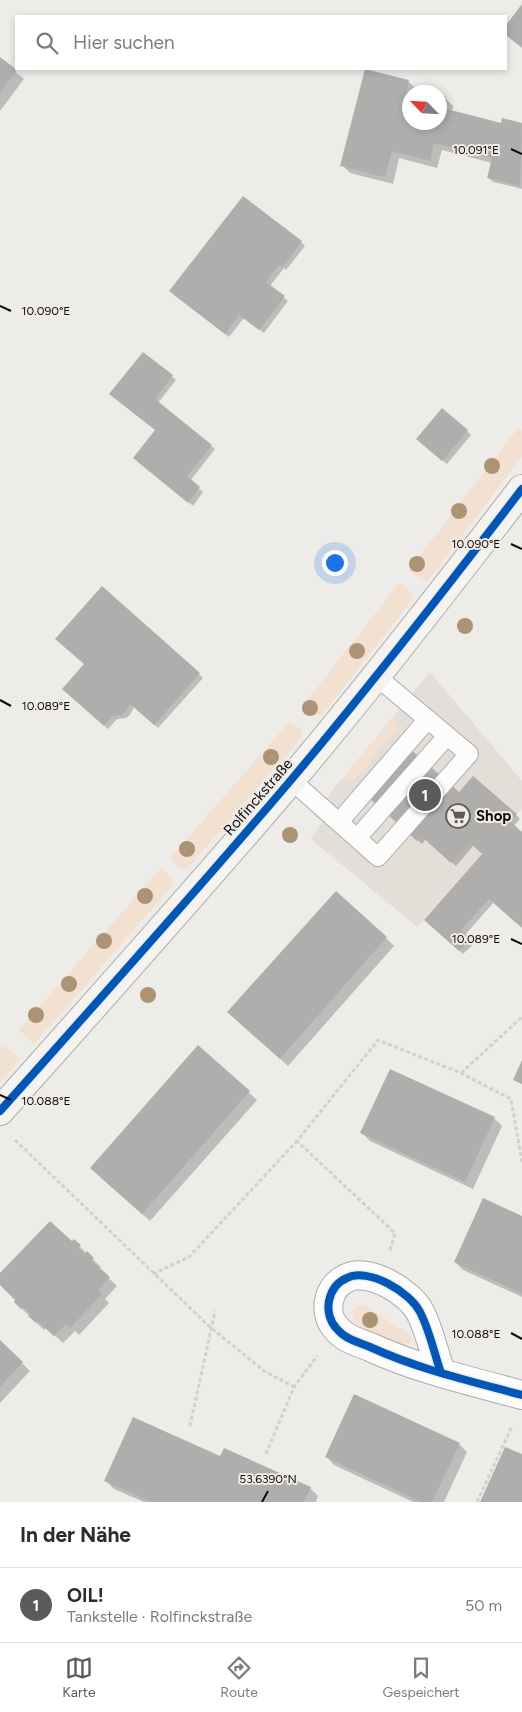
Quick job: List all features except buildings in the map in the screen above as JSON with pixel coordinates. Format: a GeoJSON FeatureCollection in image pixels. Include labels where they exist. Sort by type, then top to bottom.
{"type":"FeatureCollection","features":[{"type":"Feature","properties":{"kind":"main road","name":"Rolfinckstraße"},"geometry":{"type":"LineString","coordinates":[[0,1111],[144,950],[291,780],[376,676],[522,489]]}},
{"type":"Feature","properties":{"kind":"street"},"geometry":{"type":"LineString","coordinates":[[441,1373],[420,1311],[407,1296],[381,1280],[363,1274],[353,1275],[336,1286],[331,1294],[328,1308],[331,1321],[344,1336],[399,1361],[441,1373],[522,1395]]}},
{"type":"Feature","properties":{"kind":"lane"},"geometry":{"type":"LineString","coordinates":[[291,780],[378,858],[469,754],[376,676]]}},
{"type":"Feature","properties":{"kind":"lane"},"geometry":{"type":"LineString","coordinates":[[339,822],[428,719]]}},
{"type":"Feature","properties":{"kind":"lane"},"geometry":{"type":"LineString","coordinates":[[357,838],[448,736]]}},
{"type":"Feature","properties":{"kind":"path"},"geometry":{"type":"LineString","coordinates":[[461,1073],[522,1017]]}},
{"type":"Feature","properties":{"kind":"path"},"geometry":{"type":"LineString","coordinates":[[154,1274],[189,1257],[297,1141],[378,1040],[461,1073],[511,1100],[522,1162]]}},
{"type":"Feature","properties":{"kind":"path"},"geometry":{"type":"LineString","coordinates":[[15,1139],[210,1327],[264,1371],[294,1387]]}},
{"type":"Feature","properties":{"kind":"path"},"geometry":{"type":"LineString","coordinates":[[297,1141],[395,1232],[381,1280]]}},
{"type":"Feature","properties":{"kind":"path"},"geometry":{"type":"LineString","coordinates":[[190,1426],[215,1311]]}},
{"type":"Feature","properties":{"kind":"path"},"geometry":{"type":"LineString","coordinates":[[266,1454],[294,1387],[336,1329]]}},
{"type":"Feature","properties":{"kind":"path"},"geometry":{"type":"LineString","coordinates":[[477,1502],[514,1423]]}},
{"type":"Feature","properties":{"kind":"shaded area"},"geometry":{"type":"Polygon","coordinates":[[[518,428],[522,431],[522,456],[428,581],[420,579],[408,571],[518,428]]]}},
{"type":"Feature","properties":{"kind":"shaded area"},"geometry":{"type":"Polygon","coordinates":[[[399,583],[411,592],[413,599],[321,716],[312,714],[302,707],[399,583]]]}},
{"type":"Feature","properties":{"kind":"shaded area"},"geometry":{"type":"Polygon","coordinates":[[[430,672],[522,781],[522,809],[417,927],[311,839],[322,822],[313,814],[430,672]]]}},
{"type":"Feature","properties":{"kind":"shaded area"},"geometry":{"type":"Polygon","coordinates":[[[395,714],[397,729],[353,782],[342,779],[395,714]]]}},
{"type":"Feature","properties":{"kind":"shaded area"},"geometry":{"type":"Polygon","coordinates":[[[290,721],[301,730],[302,737],[187,869],[180,868],[169,859],[290,721]]]}},
{"type":"Feature","properties":{"kind":"shaded area"},"geometry":{"type":"Polygon","coordinates":[[[161,868],[172,878],[172,886],[34,1044],[19,1030],[161,868]]]}},
{"type":"Feature","properties":{"kind":"shaded area"},"geometry":{"type":"Polygon","coordinates":[[[5,1045],[20,1059],[0,1082],[0,1050],[5,1045]]]}},
{"type":"Feature","properties":{"kind":"shaded area"},"geometry":{"type":"Polygon","coordinates":[[[364,1305],[408,1333],[411,1337],[410,1344],[401,1347],[357,1324],[352,1315],[358,1306],[364,1305]]]}},
{"type":"Feature","properties":{"kind":"cycle path"},"geometry":{"type":"LineString","coordinates":[[0,1111],[291,780],[408,636],[522,489]]}},
{"type":"Feature","properties":{"kind":"cycle path"},"geometry":{"type":"LineString","coordinates":[[441,1373],[420,1312],[407,1297],[388,1283],[366,1276],[356,1275],[347,1278],[335,1287],[331,1294],[328,1309],[335,1326],[348,1338],[425,1368],[444,1374],[522,1395]]}},
{"type":"Feature","properties":{"kind":"place","name":"OIL!"},"geometry":{"type":"Point","coordinates":[425,795]}},
{"type":"Feature","properties":{"kind":"place","name":"Shop"},"geometry":{"type":"Point","coordinates":[458,816]}}]}
